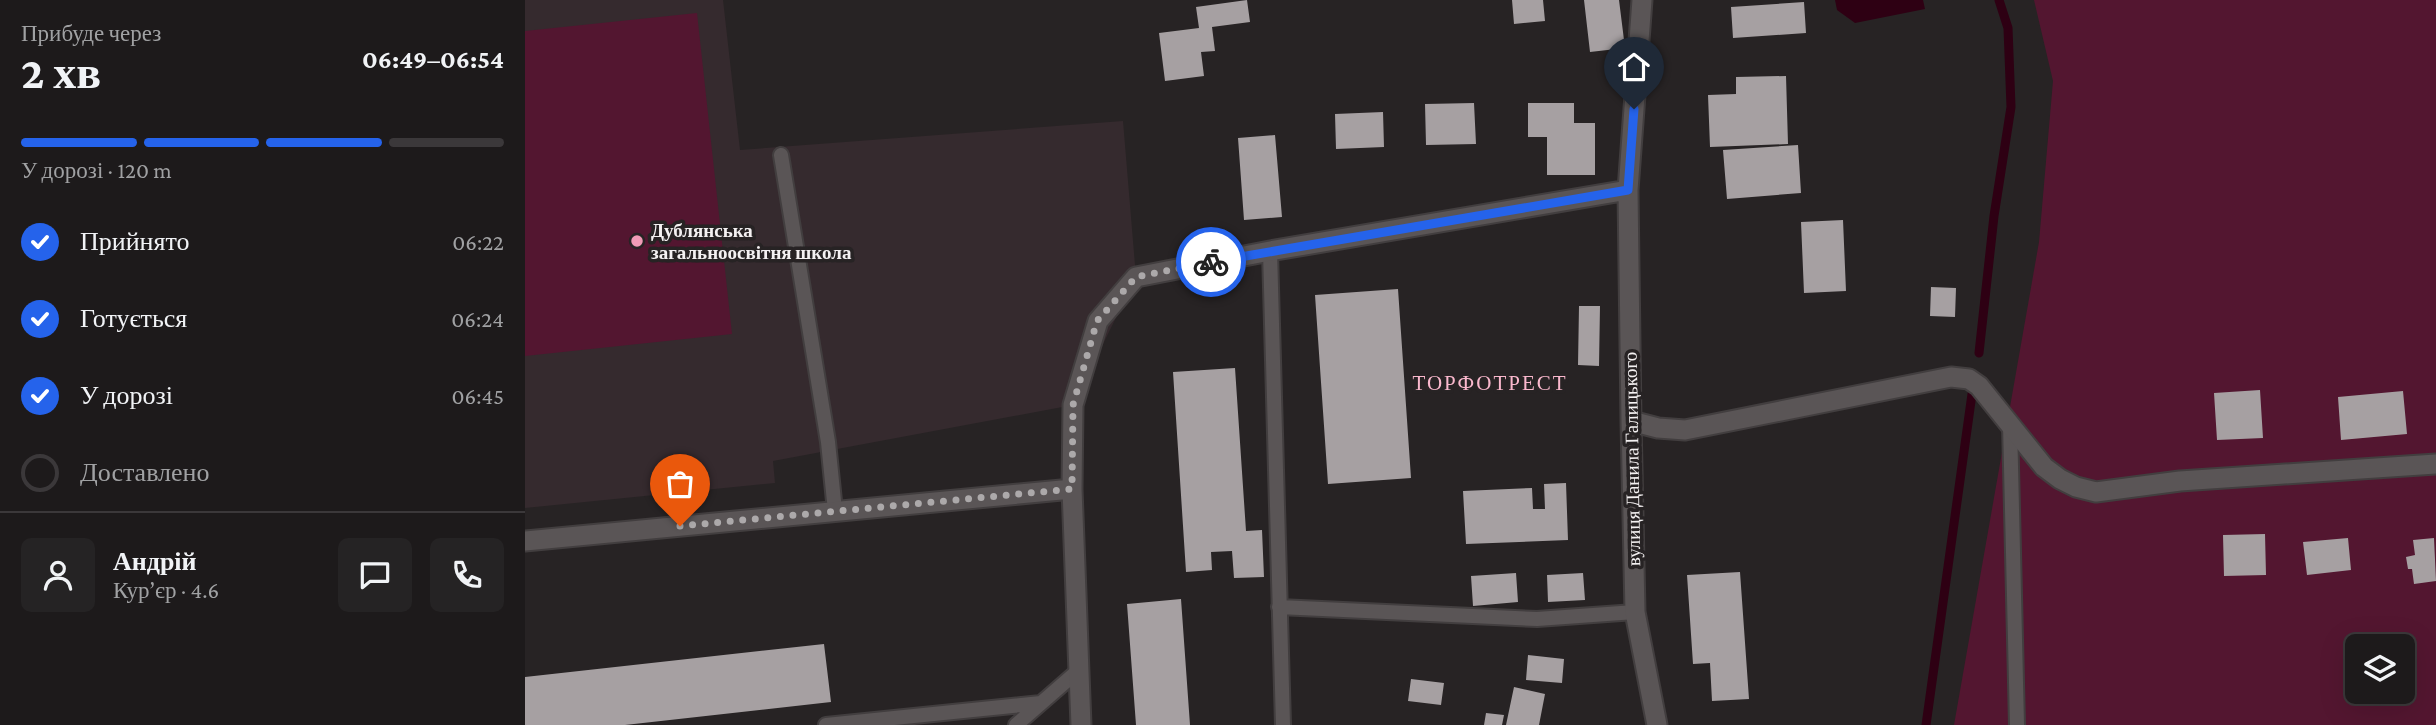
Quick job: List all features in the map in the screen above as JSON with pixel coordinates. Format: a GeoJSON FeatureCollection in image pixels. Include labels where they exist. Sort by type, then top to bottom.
{"type":"FeatureCollection","features":[{"type":"Feature","properties":{"kind":"street","name":"вулиця Данила Галицького"},"geometry":{"type":"LineString","coordinates":[[1642,0],[1628,190],[1631,421],[1635,612],[1657,725]]}},
{"type":"Feature","properties":{"kind":"street"},"geometry":{"type":"LineString","coordinates":[[1081,725],[1072,489],[1073,405],[1097,321],[1136,277],[1270,251],[1628,190]]}},
{"type":"Feature","properties":{"kind":"street"},"geometry":{"type":"LineString","coordinates":[[1631,421],[1658,428],[1685,429],[1951,377],[1969,379],[1979,386],[2044,467],[2075,487],[2096,492],[2180,481],[2436,464]]}},
{"type":"Feature","properties":{"kind":"street"},"geometry":{"type":"LineString","coordinates":[[525,541],[1072,489]]}},
{"type":"Feature","properties":{"kind":"lane"},"geometry":{"type":"LineString","coordinates":[[781,155],[828,442],[835,511]]}},
{"type":"Feature","properties":{"kind":"lane"},"geometry":{"type":"LineString","coordinates":[[1270,251],[1283,725]]}},
{"type":"Feature","properties":{"kind":"lane"},"geometry":{"type":"LineString","coordinates":[[2010,424],[2017,725]]}},
{"type":"Feature","properties":{"kind":"lane"},"geometry":{"type":"LineString","coordinates":[[1279,607],[1537,619],[1635,612]]}},
{"type":"Feature","properties":{"kind":"lane"},"geometry":{"type":"LineString","coordinates":[[1016,725],[1079,670]]}},
{"type":"Feature","properties":{"kind":"lane"},"geometry":{"type":"LineString","coordinates":[[826,725],[1041,703]]}},
{"type":"Feature","properties":{"kind":"shaded area"},"geometry":{"type":"Polygon","coordinates":[[[525,0],[723,0],[740,150],[1123,121],[1136,277],[1073,405],[773,461],[775,483],[525,508],[525,0]]]}},
{"type":"Feature","properties":{"kind":"shaded area"},"geometry":{"type":"Polygon","coordinates":[[[1835,0],[1923,0],[1925,9],[1855,23],[1837,10],[1835,0]]]}},
{"type":"Feature","properties":{"kind":"shaded area"},"geometry":{"type":"Polygon","coordinates":[[[2034,0],[2436,0],[2436,725],[1954,725],[2039,242],[2053,81],[2034,0]]]}},
{"type":"Feature","properties":{"kind":"shaded area"},"geometry":{"type":"Polygon","coordinates":[[[697,13],[732,334],[525,356],[525,31],[697,13]]]}},
{"type":"Feature","properties":{"kind":"building"},"geometry":{"type":"Polygon","coordinates":[[[1247,0],[1250,22],[1212,27],[1215,51],[1201,52],[1204,76],[1165,81],[1159,33],[1199,28],[1196,7],[1247,0]]]}},
{"type":"Feature","properties":{"kind":"building"},"geometry":{"type":"Polygon","coordinates":[[[1512,0],[1543,0],[1545,21],[1514,24],[1512,0]]]}},
{"type":"Feature","properties":{"kind":"building"},"geometry":{"type":"Polygon","coordinates":[[[1584,0],[1619,0],[1625,48],[1590,52],[1584,0]]]}},
{"type":"Feature","properties":{"kind":"building"},"geometry":{"type":"Polygon","coordinates":[[[1804,2],[1806,33],[1733,38],[1731,7],[1804,2]]]}},
{"type":"Feature","properties":{"kind":"building"},"geometry":{"type":"Polygon","coordinates":[[[1786,76],[1788,144],[1710,147],[1708,95],[1736,94],[1736,77],[1786,76]]]}},
{"type":"Feature","properties":{"kind":"building"},"geometry":{"type":"Polygon","coordinates":[[[1474,103],[1476,144],[1426,145],[1425,104],[1474,103]]]}},
{"type":"Feature","properties":{"kind":"building"},"geometry":{"type":"Polygon","coordinates":[[[1528,103],[1574,103],[1574,123],[1595,123],[1595,175],[1547,175],[1547,137],[1528,137],[1528,103]]]}},
{"type":"Feature","properties":{"kind":"building"},"geometry":{"type":"Polygon","coordinates":[[[1383,112],[1384,147],[1336,149],[1335,114],[1383,112]]]}},
{"type":"Feature","properties":{"kind":"building"},"geometry":{"type":"Polygon","coordinates":[[[1275,135],[1282,217],[1244,220],[1238,138],[1275,135]]]}},
{"type":"Feature","properties":{"kind":"building"},"geometry":{"type":"Polygon","coordinates":[[[1798,145],[1801,193],[1727,199],[1723,150],[1798,145]]]}},
{"type":"Feature","properties":{"kind":"building"},"geometry":{"type":"Polygon","coordinates":[[[1843,220],[1846,291],[1804,293],[1801,222],[1843,220]]]}},
{"type":"Feature","properties":{"kind":"building"},"geometry":{"type":"Polygon","coordinates":[[[1931,287],[1956,288],[1955,317],[1930,316],[1931,287]]]}},
{"type":"Feature","properties":{"kind":"building"},"geometry":{"type":"Polygon","coordinates":[[[1398,289],[1411,478],[1328,484],[1315,295],[1398,289]]]}},
{"type":"Feature","properties":{"kind":"building"},"geometry":{"type":"Polygon","coordinates":[[[1579,306],[1600,306],[1599,366],[1578,365],[1579,306]]]}},
{"type":"Feature","properties":{"kind":"building"},"geometry":{"type":"Polygon","coordinates":[[[1235,368],[1246,531],[1262,530],[1264,577],[1234,578],[1232,551],[1211,552],[1212,570],[1186,572],[1173,372],[1235,368]]]}},
{"type":"Feature","properties":{"kind":"building"},"geometry":{"type":"Polygon","coordinates":[[[2260,390],[2263,438],[2217,440],[2214,393],[2260,390]]]}},
{"type":"Feature","properties":{"kind":"building"},"geometry":{"type":"Polygon","coordinates":[[[2403,391],[2407,434],[2341,440],[2338,397],[2403,391]]]}},
{"type":"Feature","properties":{"kind":"building"},"geometry":{"type":"Polygon","coordinates":[[[1566,483],[1568,540],[1466,544],[1463,491],[1532,488],[1533,509],[1545,509],[1544,484],[1566,483]]]}},
{"type":"Feature","properties":{"kind":"building"},"geometry":{"type":"Polygon","coordinates":[[[2265,534],[2266,575],[2224,576],[2223,535],[2265,534]]]}},
{"type":"Feature","properties":{"kind":"building"},"geometry":{"type":"Polygon","coordinates":[[[2348,538],[2351,570],[2307,575],[2303,542],[2348,538]]]}},
{"type":"Feature","properties":{"kind":"building"},"geometry":{"type":"Polygon","coordinates":[[[2434,538],[2436,581],[2414,584],[2412,569],[2408,569],[2406,557],[2415,555],[2413,540],[2434,538]]]}},
{"type":"Feature","properties":{"kind":"building"},"geometry":{"type":"Polygon","coordinates":[[[1740,572],[1749,699],[1712,701],[1710,663],[1693,664],[1687,575],[1740,572]]]}},
{"type":"Feature","properties":{"kind":"building"},"geometry":{"type":"Polygon","coordinates":[[[1516,573],[1518,602],[1473,606],[1471,576],[1516,573]]]}},
{"type":"Feature","properties":{"kind":"building"},"geometry":{"type":"Polygon","coordinates":[[[1583,573],[1585,600],[1548,602],[1547,575],[1583,573]]]}},
{"type":"Feature","properties":{"kind":"building"},"geometry":{"type":"Polygon","coordinates":[[[1181,599],[1190,725],[1136,725],[1127,604],[1181,599]]]}},
{"type":"Feature","properties":{"kind":"building"},"geometry":{"type":"Polygon","coordinates":[[[824,644],[831,702],[625,725],[525,725],[525,677],[824,644]]]}},
{"type":"Feature","properties":{"kind":"building"},"geometry":{"type":"Polygon","coordinates":[[[1528,655],[1564,659],[1562,683],[1526,680],[1528,655]]]}},
{"type":"Feature","properties":{"kind":"building"},"geometry":{"type":"Polygon","coordinates":[[[1411,679],[1444,683],[1441,705],[1408,701],[1411,679]]]}},
{"type":"Feature","properties":{"kind":"building"},"geometry":{"type":"Polygon","coordinates":[[[1514,687],[1545,694],[1539,725],[1506,725],[1514,687]]]}},
{"type":"Feature","properties":{"kind":"building"},"geometry":{"type":"Polygon","coordinates":[[[1486,713],[1504,715],[1502,725],[1484,725],[1486,713]]]}},
{"type":"Feature","properties":{"kind":"waterway"},"geometry":{"type":"LineString","coordinates":[[1979,353],[1994,216],[2011,107],[2008,28],[1999,0]]}},
{"type":"Feature","properties":{"kind":"waterway"},"geometry":{"type":"LineString","coordinates":[[1926,725],[1972,394]]}},
{"type":"Feature","properties":{"kind":"way so far"},"geometry":{"type":"LineString","coordinates":[[680,526],[1072,489],[1073,405],[1097,321],[1136,277],[1211,262]]}},
{"type":"Feature","properties":{"kind":"place","name":"Дублянська загальноосвітня школа"},"geometry":{"type":"Point","coordinates":[637,241]}},
{"type":"Feature","properties":{"kind":"district","name":"ТОРФОТРЕСТ"},"geometry":{"type":"Point","coordinates":[1490,383]}},
{"type":"Feature","properties":{"kind":"route"},"geometry":{"type":"LineString","coordinates":[[1211,262],[1628,190],[1634,109]]}}]}
